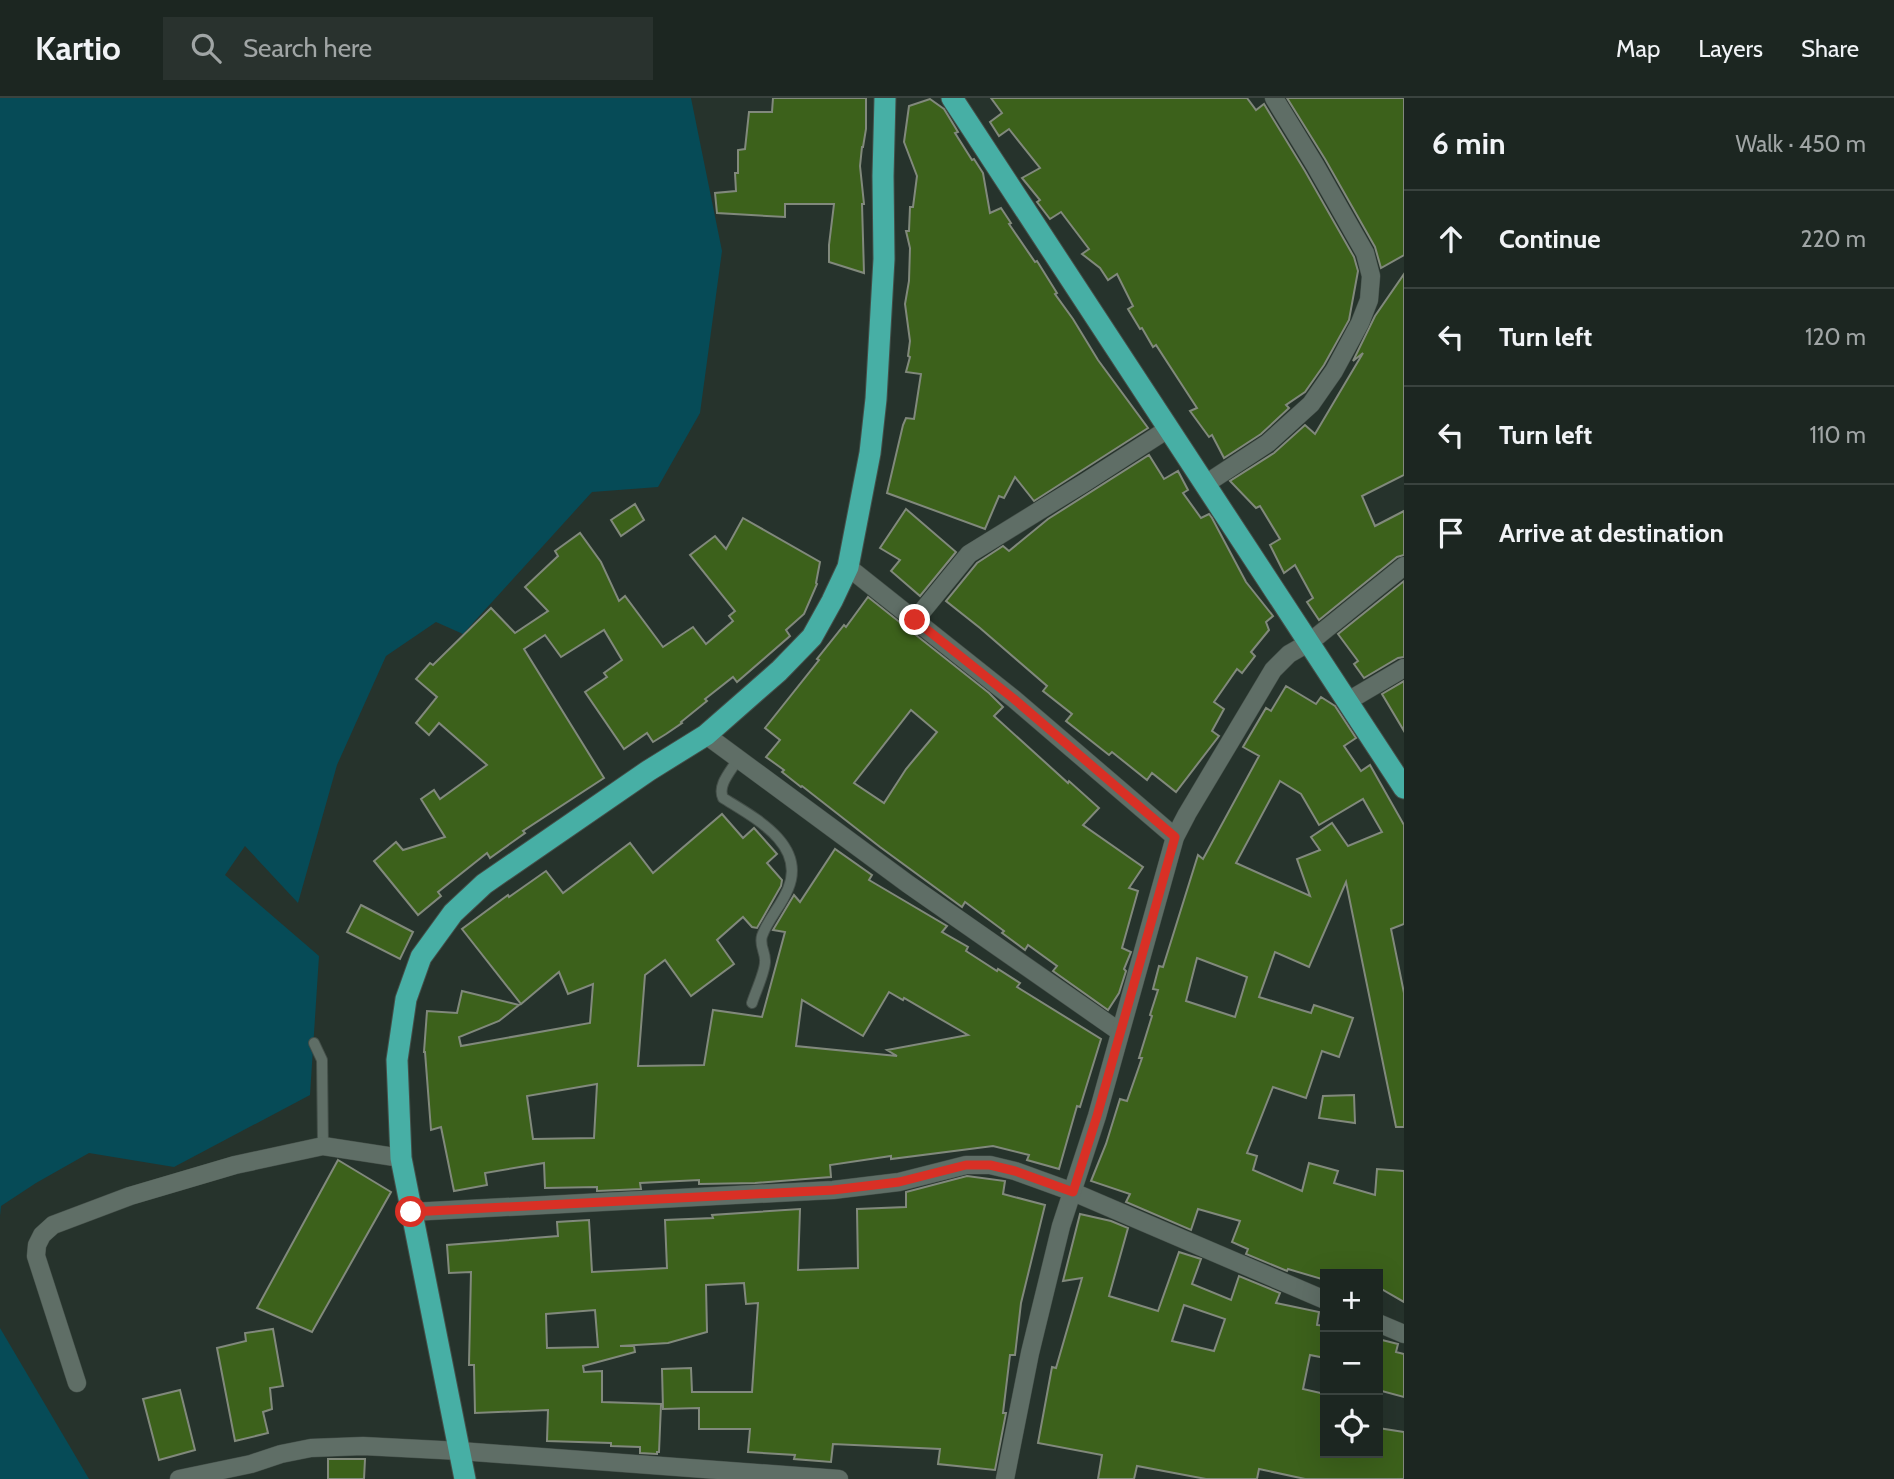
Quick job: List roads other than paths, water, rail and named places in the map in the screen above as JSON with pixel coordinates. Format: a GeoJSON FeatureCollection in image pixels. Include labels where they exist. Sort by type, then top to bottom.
{"type":"FeatureCollection","features":[{"type":"Feature","properties":{"kind":"highway"},"geometry":{"type":"LineString","coordinates":[[952,98],[1404,788]]}},
{"type":"Feature","properties":{"kind":"highway"},"geometry":{"type":"LineString","coordinates":[[465,1479],[401,1158],[397,1060],[406,999],[421,957],[453,914],[484,884],[648,771],[706,735],[769,681],[812,637],[832,601],[848,567],[870,453],[884,259],[883,176],[888,103]]}},
{"type":"Feature","properties":{"kind":"street"},"geometry":{"type":"LineString","coordinates":[[1204,485],[1268,443],[1311,404],[1334,370],[1360,323],[1369,300],[1371,276],[1365,253],[1274,98]]}},
{"type":"Feature","properties":{"kind":"street"},"geometry":{"type":"LineString","coordinates":[[915,620],[970,554],[1168,429]]}},
{"type":"Feature","properties":{"kind":"street"},"geometry":{"type":"LineString","coordinates":[[1005,1479],[1030,1353],[1061,1226],[1175,837],[1186,814],[1273,670],[1289,654],[1310,642],[1404,566]]}},
{"type":"Feature","properties":{"kind":"street"},"geometry":{"type":"LineString","coordinates":[[848,567],[1014,699],[1175,837]]}},
{"type":"Feature","properties":{"kind":"street"},"geometry":{"type":"LineString","coordinates":[[1348,701],[1404,667]]}},
{"type":"Feature","properties":{"kind":"street"},"geometry":{"type":"LineString","coordinates":[[706,735],[919,892],[1120,1032]]}},
{"type":"Feature","properties":{"kind":"street"},"geometry":{"type":"LineString","coordinates":[[77,1383],[36,1256],[42,1235],[53,1225],[130,1196],[235,1165],[323,1146],[401,1158]]}},
{"type":"Feature","properties":{"kind":"street"},"geometry":{"type":"LineString","coordinates":[[411,1212],[833,1190],[899,1182],[966,1165],[990,1165],[1073,1192],[1320,1298]]}},
{"type":"Feature","properties":{"kind":"street"},"geometry":{"type":"LineString","coordinates":[[1383,1324],[1404,1334]]}},
{"type":"Feature","properties":{"kind":"street"},"geometry":{"type":"LineString","coordinates":[[179,1479],[253,1471],[281,1454],[312,1448],[363,1446],[839,1479]]}},
{"type":"Feature","properties":{"kind":"lane"},"geometry":{"type":"LineString","coordinates":[[738,759],[721,788],[721,795],[776,834],[783,844],[792,870],[784,899],[761,938],[765,962],[752,1003]]}},
{"type":"Feature","properties":{"kind":"lane"},"geometry":{"type":"LineString","coordinates":[[314,1043],[322,1060],[323,1146]]}},
{"type":"Feature","properties":{"kind":"water"},"geometry":{"type":"Polygon","coordinates":[[[0,98],[691,98],[722,251],[700,413],[658,487],[592,492],[463,634],[436,622],[386,656],[337,765],[298,903],[245,846],[225,875],[319,956],[310,1095],[174,1167],[89,1153],[1,1206],[0,1216],[0,98]]]}},
{"type":"Feature","properties":{"kind":"water"},"geometry":{"type":"Polygon","coordinates":[[[0,1328],[89,1479],[0,1479],[0,1328]]]}}]}
